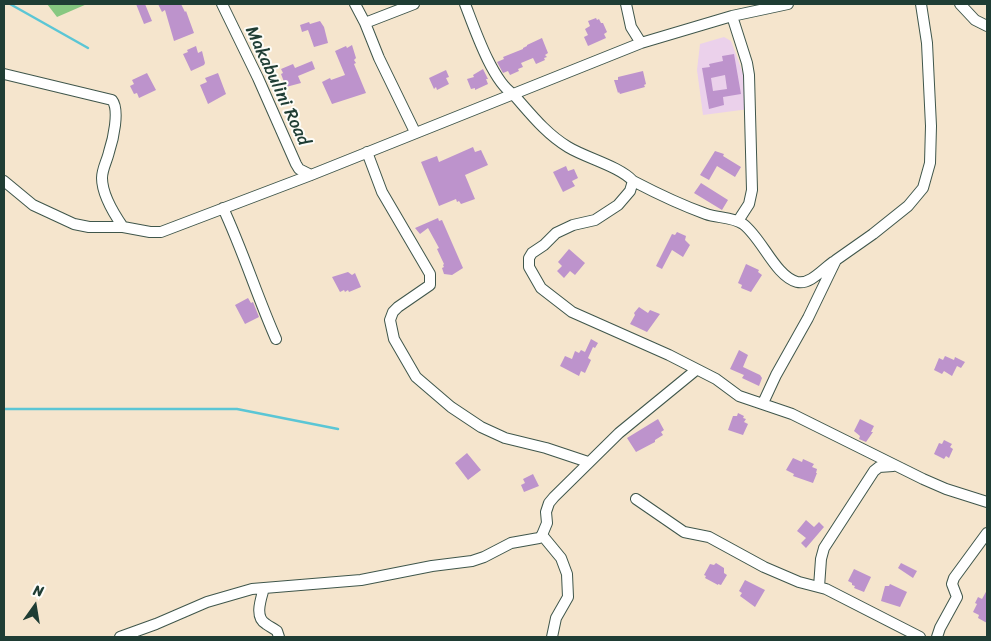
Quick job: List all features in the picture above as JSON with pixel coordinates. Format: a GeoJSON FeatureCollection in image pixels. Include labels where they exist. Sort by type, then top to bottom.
{"type":"FeatureCollection","features":[{"type":"Feature","properties":{"kind":"street","name":"Makabulini Road"},"geometry":{"type":"LineString","coordinates":[[222,4],[258,78],[296,164],[299,169],[311,175]]}},
{"type":"Feature","properties":{"kind":"street"},"geometry":{"type":"LineString","coordinates":[[355,4],[415,132]]}},
{"type":"Feature","properties":{"kind":"street"},"geometry":{"type":"LineString","coordinates":[[365,23],[414,4]]}},
{"type":"Feature","properties":{"kind":"street"},"geometry":{"type":"LineString","coordinates":[[465,4],[498,78],[506,90],[553,137],[583,154],[624,173],[633,180],[702,212],[738,221],[760,242],[780,270],[796,282],[804,282],[873,234],[908,206],[923,188],[927,176],[932,144],[932,126],[927,43],[921,4]]}},
{"type":"Feature","properties":{"kind":"street"},"geometry":{"type":"LineString","coordinates":[[626,4],[631,28],[641,43]]}},
{"type":"Feature","properties":{"kind":"street"},"geometry":{"type":"LineString","coordinates":[[4,181],[29,203],[66,221],[89,227],[123,227],[161,232],[311,175],[641,43],[739,11],[788,4]]}},
{"type":"Feature","properties":{"kind":"street"},"geometry":{"type":"LineString","coordinates":[[960,4],[975,20],[987,26]]}},
{"type":"Feature","properties":{"kind":"street"},"geometry":{"type":"LineString","coordinates":[[738,221],[749,204],[752,190],[750,91],[739,11]]}},
{"type":"Feature","properties":{"kind":"street"},"geometry":{"type":"LineString","coordinates":[[4,74],[112,100],[116,110],[115,119],[110,152],[102,174],[102,184],[112,209],[123,227]]}},
{"type":"Feature","properties":{"kind":"street"},"geometry":{"type":"LineString","coordinates":[[367,152],[382,192],[430,274],[430,285],[425,291],[398,307],[393,312],[390,320],[394,339],[416,377],[450,407],[481,428],[505,438],[540,446],[588,462]]}},
{"type":"Feature","properties":{"kind":"street"},"geometry":{"type":"LineString","coordinates":[[633,180],[630,191],[618,205],[595,220],[573,225],[556,233],[544,245],[532,252],[529,258],[529,267],[541,288],[572,312],[654,348],[716,379],[739,396],[792,414],[894,466],[946,489],[987,502]]}},
{"type":"Feature","properties":{"kind":"street"},"geometry":{"type":"LineString","coordinates":[[224,208],[238,239],[264,313],[276,339]]}},
{"type":"Feature","properties":{"kind":"street"},"geometry":{"type":"LineString","coordinates":[[763,403],[776,374],[836,260]]}},
{"type":"Feature","properties":{"kind":"street"},"geometry":{"type":"LineString","coordinates":[[120,637],[221,596],[252,589],[361,580],[432,566],[472,561],[484,557],[510,543],[539,538],[547,523],[546,512],[549,503],[619,433],[696,370]]}},
{"type":"Feature","properties":{"kind":"street"},"geometry":{"type":"LineString","coordinates":[[819,587],[822,553],[837,526],[874,471],[885,466],[894,466]]}},
{"type":"Feature","properties":{"kind":"street"},"geometry":{"type":"LineString","coordinates":[[636,499],[684,532],[709,537],[771,570],[799,582],[819,587],[920,637]]}},
{"type":"Feature","properties":{"kind":"street"},"geometry":{"type":"LineString","coordinates":[[937,637],[957,597],[952,584],[954,578],[987,533]]}},
{"type":"Feature","properties":{"kind":"street"},"geometry":{"type":"LineString","coordinates":[[542,535],[561,558],[567,574],[568,596],[556,618],[552,637]]}},
{"type":"Feature","properties":{"kind":"street"},"geometry":{"type":"LineString","coordinates":[[264,588],[260,605],[261,620],[264,624],[277,630],[279,637]]}},
{"type":"Feature","properties":{"kind":"shaded area"},"geometry":{"type":"Polygon","coordinates":[[[724,37],[731,41],[744,76],[749,109],[703,115],[697,70],[700,44],[724,37]]]}},
{"type":"Feature","properties":{"kind":"green space"},"geometry":{"type":"Polygon","coordinates":[[[47,4],[87,4],[57,17],[47,4]]]}},
{"type":"Feature","properties":{"kind":"building"},"geometry":{"type":"Polygon","coordinates":[[[136,4],[145,4],[152,21],[144,24],[136,4]]]}},
{"type":"Feature","properties":{"kind":"building"},"geometry":{"type":"Polygon","coordinates":[[[158,4],[181,4],[186,11],[194,33],[174,41],[165,10],[162,12],[158,4]]]}},
{"type":"Feature","properties":{"kind":"building"},"geometry":{"type":"Polygon","coordinates":[[[596,18],[603,23],[607,32],[604,34],[606,38],[588,46],[584,37],[588,35],[585,29],[590,26],[588,21],[596,18]]]}},
{"type":"Feature","properties":{"kind":"building"},"geometry":{"type":"Polygon","coordinates":[[[320,21],[324,27],[328,43],[314,47],[308,30],[302,32],[300,25],[320,21]]]}},
{"type":"Feature","properties":{"kind":"building"},"geometry":{"type":"Polygon","coordinates":[[[542,38],[548,53],[545,55],[547,57],[544,58],[545,60],[536,64],[533,58],[521,63],[523,67],[518,69],[519,71],[510,75],[508,71],[503,73],[497,62],[504,59],[503,57],[523,49],[542,38]]]}},
{"type":"Feature","properties":{"kind":"building"},"geometry":{"type":"Polygon","coordinates":[[[352,45],[356,58],[354,60],[356,63],[354,64],[366,93],[332,104],[322,82],[345,75],[335,51],[352,45]]]}},
{"type":"Feature","properties":{"kind":"building"},"geometry":{"type":"Polygon","coordinates":[[[196,46],[198,53],[202,51],[205,63],[191,71],[183,54],[196,46]]]}},
{"type":"Feature","properties":{"kind":"building"},"geometry":{"type":"Polygon","coordinates":[[[734,54],[741,94],[723,97],[724,105],[709,109],[702,68],[710,67],[709,64],[723,61],[722,56],[734,54]],[[725,75],[711,78],[713,91],[727,89],[725,75]]]}},
{"type":"Feature","properties":{"kind":"building"},"geometry":{"type":"Polygon","coordinates":[[[312,61],[315,69],[298,76],[301,83],[286,87],[281,69],[293,64],[295,68],[312,61]]]}},
{"type":"Feature","properties":{"kind":"building"},"geometry":{"type":"Polygon","coordinates":[[[483,69],[488,79],[486,79],[488,84],[475,90],[475,88],[471,89],[467,79],[474,77],[473,75],[483,69]]]}},
{"type":"Feature","properties":{"kind":"building"},"geometry":{"type":"Polygon","coordinates":[[[446,70],[449,77],[446,78],[449,84],[437,90],[436,87],[434,89],[429,78],[446,70]]]}},
{"type":"Feature","properties":{"kind":"building"},"geometry":{"type":"Polygon","coordinates":[[[643,71],[645,87],[618,93],[614,80],[618,80],[618,77],[643,71]]]}},
{"type":"Feature","properties":{"kind":"building"},"geometry":{"type":"Polygon","coordinates":[[[147,73],[156,90],[139,98],[137,93],[134,94],[130,86],[134,84],[132,80],[147,73]]]}},
{"type":"Feature","properties":{"kind":"building"},"geometry":{"type":"Polygon","coordinates":[[[218,73],[226,94],[208,104],[200,85],[207,82],[205,78],[218,73]]]}},
{"type":"Feature","properties":{"kind":"building"},"geometry":{"type":"Polygon","coordinates":[[[473,147],[475,152],[481,150],[488,165],[465,175],[475,199],[461,204],[456,199],[439,206],[421,162],[437,156],[439,162],[473,147]]]}},
{"type":"Feature","properties":{"kind":"building"},"geometry":{"type":"Polygon","coordinates":[[[715,151],[724,154],[723,156],[741,167],[735,177],[717,166],[709,180],[700,175],[715,151]]]}},
{"type":"Feature","properties":{"kind":"building"},"geometry":{"type":"Polygon","coordinates":[[[566,166],[568,171],[574,169],[578,178],[572,181],[575,186],[563,192],[553,172],[566,166]]]}},
{"type":"Feature","properties":{"kind":"building"},"geometry":{"type":"Polygon","coordinates":[[[701,183],[728,200],[722,210],[694,193],[701,183]]]}},
{"type":"Feature","properties":{"kind":"building"},"geometry":{"type":"Polygon","coordinates":[[[438,218],[439,221],[442,220],[463,268],[452,275],[444,274],[442,268],[444,264],[437,249],[439,248],[428,228],[420,234],[415,228],[438,218]]]}},
{"type":"Feature","properties":{"kind":"building"},"geometry":{"type":"Polygon","coordinates":[[[677,232],[686,236],[685,240],[690,245],[683,257],[672,250],[662,269],[656,266],[672,234],[675,235],[677,232]]]}},
{"type":"Feature","properties":{"kind":"building"},"geometry":{"type":"Polygon","coordinates":[[[569,249],[585,263],[575,275],[570,271],[564,278],[557,271],[562,266],[558,262],[569,249]]]}},
{"type":"Feature","properties":{"kind":"building"},"geometry":{"type":"Polygon","coordinates":[[[746,264],[759,270],[758,272],[762,275],[751,292],[741,288],[742,285],[738,283],[746,264]]]}},
{"type":"Feature","properties":{"kind":"building"},"geometry":{"type":"Polygon","coordinates":[[[348,272],[352,275],[355,273],[361,287],[349,292],[344,290],[340,292],[332,277],[348,272]]]}},
{"type":"Feature","properties":{"kind":"building"},"geometry":{"type":"Polygon","coordinates":[[[248,298],[251,303],[253,302],[259,317],[245,324],[235,305],[248,298]]]}},
{"type":"Feature","properties":{"kind":"building"},"geometry":{"type":"Polygon","coordinates":[[[639,307],[648,313],[650,310],[660,314],[647,332],[630,324],[635,315],[634,313],[639,307]]]}},
{"type":"Feature","properties":{"kind":"building"},"geometry":{"type":"Polygon","coordinates":[[[591,339],[598,343],[595,348],[593,347],[588,358],[591,360],[585,373],[581,371],[579,376],[560,366],[565,356],[572,359],[575,351],[579,353],[581,350],[585,352],[591,339]]]}},
{"type":"Feature","properties":{"kind":"building"},"geometry":{"type":"Polygon","coordinates":[[[739,350],[748,355],[743,367],[760,375],[762,378],[759,386],[742,378],[744,375],[730,369],[739,350]]]}},
{"type":"Feature","properties":{"kind":"building"},"geometry":{"type":"Polygon","coordinates":[[[945,356],[954,360],[955,357],[965,362],[961,368],[957,366],[952,376],[944,371],[942,374],[934,370],[939,358],[943,360],[945,356]]]}},
{"type":"Feature","properties":{"kind":"building"},"geometry":{"type":"Polygon","coordinates":[[[738,413],[744,416],[743,418],[746,419],[744,422],[748,424],[743,435],[728,430],[733,416],[737,416],[738,413]]]}},
{"type":"Feature","properties":{"kind":"building"},"geometry":{"type":"Polygon","coordinates":[[[658,419],[664,430],[661,432],[663,435],[655,440],[655,442],[636,452],[627,438],[658,419]]]}},
{"type":"Feature","properties":{"kind":"building"},"geometry":{"type":"Polygon","coordinates":[[[860,419],[874,426],[871,432],[873,432],[866,442],[859,439],[860,436],[854,431],[860,419]]]}},
{"type":"Feature","properties":{"kind":"building"},"geometry":{"type":"Polygon","coordinates":[[[944,440],[952,444],[950,447],[953,449],[949,458],[946,456],[944,459],[934,454],[939,443],[942,444],[944,440]]]}},
{"type":"Feature","properties":{"kind":"building"},"geometry":{"type":"Polygon","coordinates":[[[467,453],[481,470],[468,480],[455,463],[467,453]]]}},
{"type":"Feature","properties":{"kind":"building"},"geometry":{"type":"Polygon","coordinates":[[[793,458],[802,462],[803,459],[814,464],[812,467],[817,469],[817,473],[813,483],[793,476],[794,474],[786,470],[793,458]]]}},
{"type":"Feature","properties":{"kind":"building"},"geometry":{"type":"Polygon","coordinates":[[[533,474],[539,486],[524,492],[521,485],[525,483],[523,479],[533,474]]]}},
{"type":"Feature","properties":{"kind":"building"},"geometry":{"type":"Polygon","coordinates":[[[806,520],[814,527],[819,522],[824,527],[806,548],[801,543],[806,538],[797,531],[806,520]]]}},
{"type":"Feature","properties":{"kind":"building"},"geometry":{"type":"Polygon","coordinates":[[[716,563],[724,568],[724,573],[727,575],[721,585],[705,578],[706,576],[704,575],[710,564],[714,565],[716,563]]]}},
{"type":"Feature","properties":{"kind":"building"},"geometry":{"type":"Polygon","coordinates":[[[901,563],[917,571],[913,578],[898,568],[901,563]]]}},
{"type":"Feature","properties":{"kind":"building"},"geometry":{"type":"Polygon","coordinates":[[[854,569],[871,577],[864,592],[854,588],[855,586],[848,581],[854,569]]]}},
{"type":"Feature","properties":{"kind":"building"},"geometry":{"type":"Polygon","coordinates":[[[745,580],[765,590],[755,607],[740,596],[742,593],[739,591],[745,580]]]}},
{"type":"Feature","properties":{"kind":"building"},"geometry":{"type":"Polygon","coordinates":[[[890,584],[907,592],[900,607],[881,601],[885,586],[890,584]]]}},
{"type":"Feature","properties":{"kind":"building"},"geometry":{"type":"Polygon","coordinates":[[[987,590],[987,623],[978,618],[979,615],[973,612],[978,597],[982,599],[987,590]]]}},
{"type":"Feature","properties":{"kind":"waterway"},"geometry":{"type":"LineString","coordinates":[[10,4],[88,48]]}},
{"type":"Feature","properties":{"kind":"waterway"},"geometry":{"type":"LineString","coordinates":[[4,409],[237,409],[338,429]]}}]}
